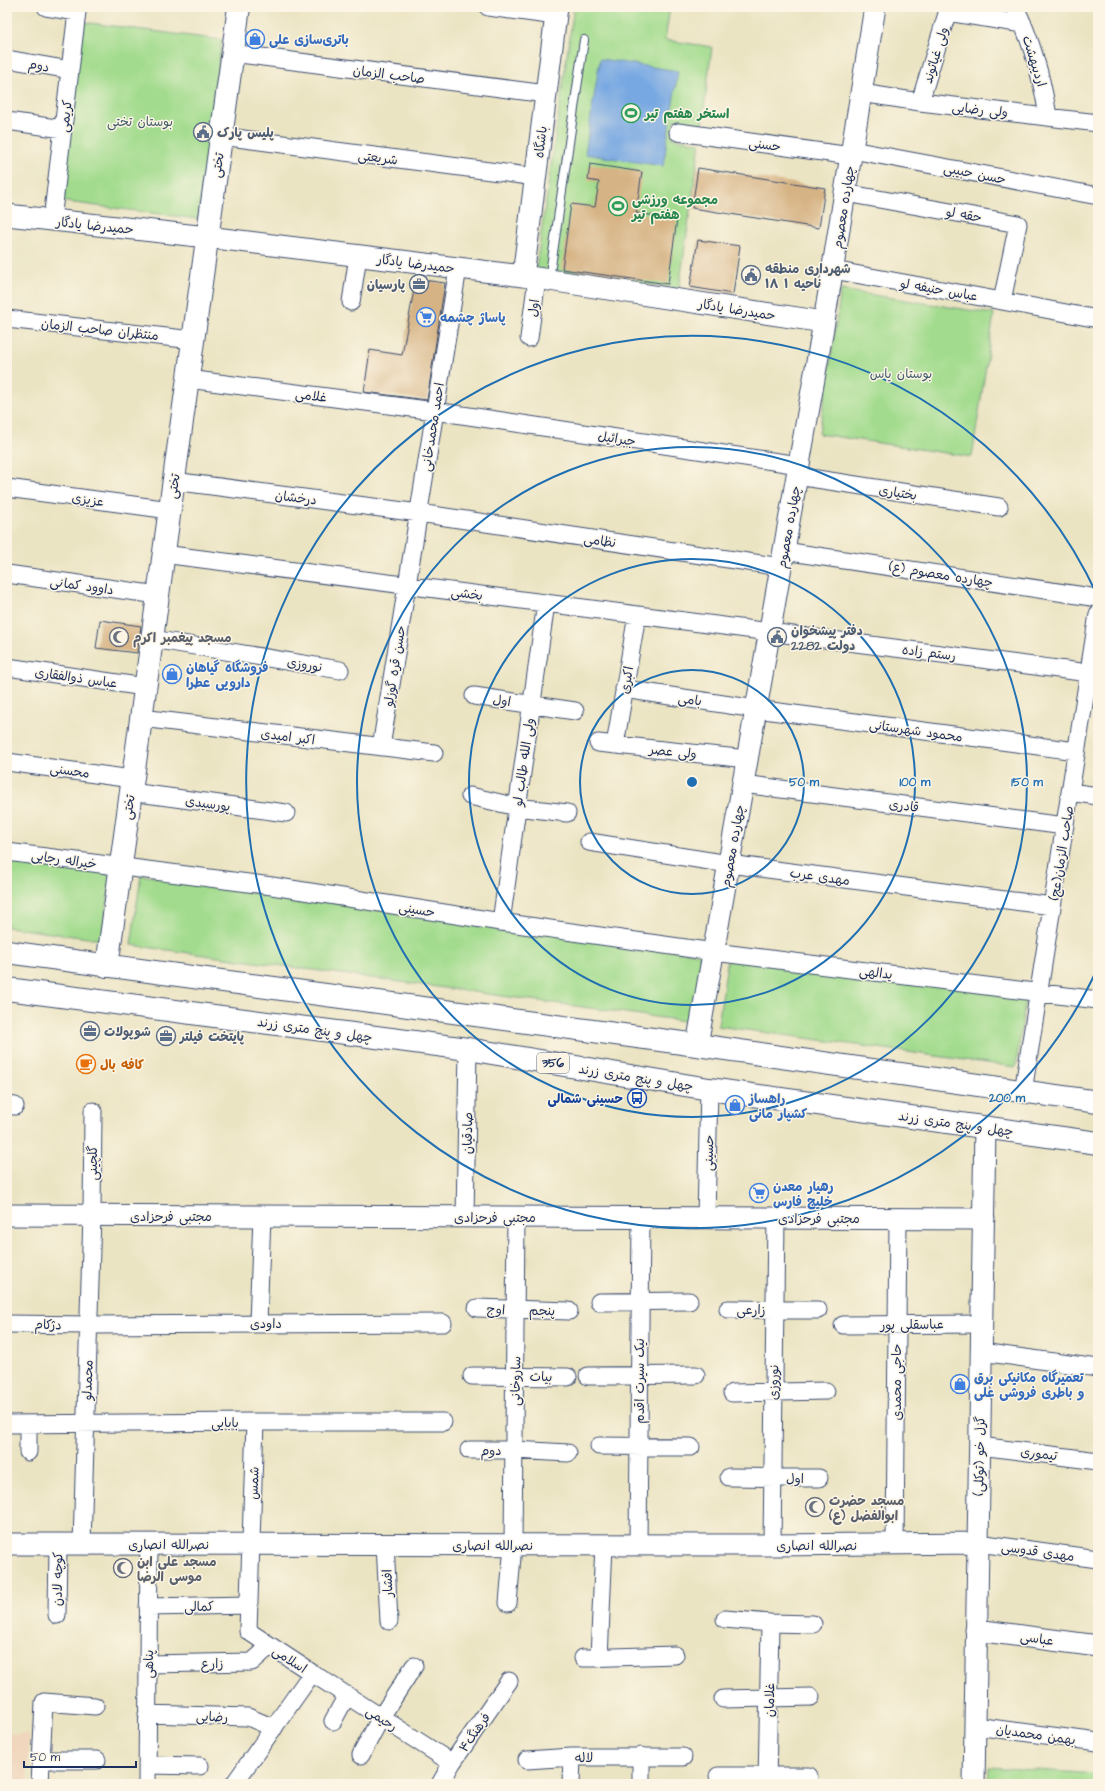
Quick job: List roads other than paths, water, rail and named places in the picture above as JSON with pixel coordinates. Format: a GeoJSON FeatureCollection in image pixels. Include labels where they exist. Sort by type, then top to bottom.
{"type":"FeatureCollection","features":[{"type":"Feature","properties":{"kind":"main road","name":"تختی"},"geometry":{"type":"LineString","coordinates":[[106,966],[239,7]]}},
{"type":"Feature","properties":{"kind":"main road"},"geometry":{"type":"LineString","coordinates":[[7,952],[697,1045],[1098,1102]]}},
{"type":"Feature","properties":{"kind":"main road","name":"چهل و پنج متری زرند"},"geometry":{"type":"LineString","coordinates":[[7,988],[468,1049],[709,1089],[1098,1143]]}},
{"type":"Feature","properties":{"kind":"street","name":"کریمی"},"geometry":{"type":"LineString","coordinates":[[46,7],[78,12],[52,220]]}},
{"type":"Feature","properties":{"kind":"street"},"geometry":{"type":"LineString","coordinates":[[488,7],[556,11]]}},
{"type":"Feature","properties":{"kind":"street","name":"چهارده معصوم"},"geometry":{"type":"LineString","coordinates":[[697,1045],[833,270],[875,7]]}},
{"type":"Feature","properties":{"kind":"street","name":"اردیبهشت"},"geometry":{"type":"LineString","coordinates":[[1015,7],[1023,24],[1044,90],[1048,116]]}},
{"type":"Feature","properties":{"kind":"street"},"geometry":{"type":"LineString","coordinates":[[948,9],[1023,24]]}},
{"type":"Feature","properties":{"kind":"street","name":"ولی غیاثوند"},"geometry":{"type":"LineString","coordinates":[[920,102],[948,9]]}},
{"type":"Feature","properties":{"kind":"street","name":"باشگاه"},"geometry":{"type":"LineString","coordinates":[[536,278],[536,177],[556,11]]}},
{"type":"Feature","properties":{"kind":"street","name":"صاحب الزمان"},"geometry":{"type":"LineString","coordinates":[[232,53],[546,94]]}},
{"type":"Feature","properties":{"kind":"street","name":"دوم"},"geometry":{"type":"LineString","coordinates":[[7,60],[70,70]]}},
{"type":"Feature","properties":{"kind":"street","name":"ولی رضایی"},"geometry":{"type":"LineString","coordinates":[[861,93],[920,102],[1098,123]]}},
{"type":"Feature","properties":{"kind":"street"},"geometry":{"type":"LineString","coordinates":[[7,121],[63,129]]}},
{"type":"Feature","properties":{"kind":"street","name":"حسنی"},"geometry":{"type":"LineString","coordinates":[[678,132],[852,153]]}},
{"type":"Feature","properties":{"kind":"street","name":"شریعتی"},"geometry":{"type":"LineString","coordinates":[[221,136],[536,177]]}},
{"type":"Feature","properties":{"kind":"street","name":"حسن حبیبی"},"geometry":{"type":"LineString","coordinates":[[852,153],[1098,196]]}},
{"type":"Feature","properties":{"kind":"street","name":"حقه لو"},"geometry":{"type":"LineString","coordinates":[[845,193],[1018,224],[1002,301]]}},
{"type":"Feature","properties":{"kind":"street","name":"حمیدرضا یادگار"},"geometry":{"type":"LineString","coordinates":[[7,215],[207,237],[536,278],[824,322]]}},
{"type":"Feature","properties":{"kind":"street"},"geometry":{"type":"LineString","coordinates":[[351,302],[358,256]]}},
{"type":"Feature","properties":{"kind":"street","name":"احمد محمدخانی"},"geometry":{"type":"LineString","coordinates":[[407,585],[458,268]]}},
{"type":"Feature","properties":{"kind":"street","name":"عباس حنیفه لو"},"geometry":{"type":"LineString","coordinates":[[833,270],[1098,319]]}},
{"type":"Feature","properties":{"kind":"street","name":"اول"},"geometry":{"type":"LineString","coordinates":[[529,338],[536,278]]}},
{"type":"Feature","properties":{"kind":"street","name":"منتظران صاحب الزمان"},"geometry":{"type":"LineString","coordinates":[[7,319],[193,340]]}},
{"type":"Feature","properties":{"kind":"street","name":"غلامی"},"geometry":{"type":"LineString","coordinates":[[188,379],[435,411]]}},
{"type":"Feature","properties":{"kind":"street","name":"جبرائیل"},"geometry":{"type":"LineString","coordinates":[[435,411],[798,471]]}},
{"type":"Feature","properties":{"kind":"street","name":"بختیاری"},"geometry":{"type":"LineString","coordinates":[[798,471],[999,507]]}},
{"type":"Feature","properties":{"kind":"street","name":"درخشان"},"geometry":{"type":"LineString","coordinates":[[173,481],[419,513]]}},
{"type":"Feature","properties":{"kind":"street","name":"عزیزی"},"geometry":{"type":"LineString","coordinates":[[7,488],[170,510]]}},
{"type":"Feature","properties":{"kind":"street","name":"نظامی"},"geometry":{"type":"LineString","coordinates":[[419,513],[783,559]]}},
{"type":"Feature","properties":{"kind":"street","name":"بخشی"},"geometry":{"type":"LineString","coordinates":[[163,554],[770,632]]}},
{"type":"Feature","properties":{"kind":"street","name":"چهارده معصوم (ع)"},"geometry":{"type":"LineString","coordinates":[[783,559],[1098,598]]}},
{"type":"Feature","properties":{"kind":"street","name":"داوود کمانی"},"geometry":{"type":"LineString","coordinates":[[7,574],[158,595]]}},
{"type":"Feature","properties":{"kind":"street","name":"حسن قره گوزلو"},"geometry":{"type":"LineString","coordinates":[[382,747],[407,585]]}},
{"type":"Feature","properties":{"kind":"street","name":"ولی الله طالب لو"},"geometry":{"type":"LineString","coordinates":[[501,922],[546,603]]}},
{"type":"Feature","properties":{"kind":"street","name":"صاحب الزمان(عج)"},"geometry":{"type":"LineString","coordinates":[[1023,1092],[1076,751],[1091,684],[1098,614]]}},
{"type":"Feature","properties":{"kind":"street","name":"اکبری"},"geometry":{"type":"LineString","coordinates":[[615,745],[637,615]]}},
{"type":"Feature","properties":{"kind":"street","name":"رستم زاده"},"geometry":{"type":"LineString","coordinates":[[770,632],[1091,684]]}},
{"type":"Feature","properties":{"kind":"street","name":"نوروزی"},"geometry":{"type":"LineString","coordinates":[[152,639],[340,670]]}},
{"type":"Feature","properties":{"kind":"street","name":"عباس ذوالفقاری"},"geometry":{"type":"LineString","coordinates":[[7,667],[145,687]]}},
{"type":"Feature","properties":{"kind":"street","name":"بامی"},"geometry":{"type":"LineString","coordinates":[[624,689],[756,708]]}},
{"type":"Feature","properties":{"kind":"street","name":"اول"},"geometry":{"type":"LineString","coordinates":[[474,696],[531,705]]}},
{"type":"Feature","properties":{"kind":"street"},"geometry":{"type":"LineString","coordinates":[[531,705],[575,711]]}},
{"type":"Feature","properties":{"kind":"street","name":"محمود شهرستانی"},"geometry":{"type":"LineString","coordinates":[[756,708],[1076,751]]}},
{"type":"Feature","properties":{"kind":"street","name":"اکبر امیدی"},"geometry":{"type":"LineString","coordinates":[[141,718],[434,753]]}},
{"type":"Feature","properties":{"kind":"street","name":"ولی عصر"},"geometry":{"type":"LineString","coordinates":[[598,743],[747,759]]}},
{"type":"Feature","properties":{"kind":"street","name":"محسنی"},"geometry":{"type":"LineString","coordinates":[[7,762],[131,786]]}},
{"type":"Feature","properties":{"kind":"street","name":"قادری"},"geometry":{"type":"LineString","coordinates":[[743,784],[1065,826]]}},
{"type":"Feature","properties":{"kind":"street","name":"پورسیدی"},"geometry":{"type":"LineString","coordinates":[[131,786],[286,813]]}},
{"type":"Feature","properties":{"kind":"street"},"geometry":{"type":"LineString","coordinates":[[1070,792],[1098,796]]}},
{"type":"Feature","properties":{"kind":"street"},"geometry":{"type":"LineString","coordinates":[[470,796],[517,807],[567,813]]}},
{"type":"Feature","properties":{"kind":"street","name":"مهدی عرب"},"geometry":{"type":"LineString","coordinates":[[588,842],[729,864],[1052,906]]}},
{"type":"Feature","properties":{"kind":"street","name":"خیراله رجایی"},"geometry":{"type":"LineString","coordinates":[[7,852],[120,867]]}},
{"type":"Feature","properties":{"kind":"street","name":"حسینی"},"geometry":{"type":"LineString","coordinates":[[120,867],[272,886],[501,922],[714,952]]}},
{"type":"Feature","properties":{"kind":"street","name":"یدالهی"},"geometry":{"type":"LineString","coordinates":[[714,952],[1098,1000]]}},
{"type":"Feature","properties":{"kind":"street","name":"صادقیان"},"geometry":{"type":"LineString","coordinates":[[465,1217],[468,1049]]}},
{"type":"Feature","properties":{"kind":"street","name":"حسینی"},"geometry":{"type":"LineString","coordinates":[[706,1218],[709,1089]]}},
{"type":"Feature","properties":{"kind":"street","name":"گلچینی"},"geometry":{"type":"LineString","coordinates":[[92,1215],[93,1111]]}},
{"type":"Feature","properties":{"kind":"street","name":"گزل خو (توکلی)"},"geometry":{"type":"LineString","coordinates":[[974,1784],[985,1127]]}},
{"type":"Feature","properties":{"kind":"street","name":"مجتبی فرحزادی"},"geometry":{"type":"LineString","coordinates":[[7,1215],[984,1219]]}},
{"type":"Feature","properties":{"kind":"street","name":"محمدلو"},"geometry":{"type":"LineString","coordinates":[[82,1544],[92,1215]]}},
{"type":"Feature","properties":{"kind":"street"},"geometry":{"type":"LineString","coordinates":[[258,1323],[262,1216]]}},
{"type":"Feature","properties":{"kind":"street","name":"ساروخانی"},"geometry":{"type":"LineString","coordinates":[[508,1603],[513,1545],[516,1217]]}},
{"type":"Feature","properties":{"kind":"street","name":"نیک سیرت اقدم"},"geometry":{"type":"LineString","coordinates":[[638,1545],[641,1217]]}},
{"type":"Feature","properties":{"kind":"street","name":"نوروزی"},"geometry":{"type":"LineString","coordinates":[[772,1545],[776,1218]]}},
{"type":"Feature","properties":{"kind":"street","name":"حاجی محمدی"},"geometry":{"type":"LineString","coordinates":[[895,1545],[898,1219]]}},
{"type":"Feature","properties":{"kind":"street"},"geometry":{"type":"LineString","coordinates":[[599,1302],[689,1301]]}},
{"type":"Feature","properties":{"kind":"street","name":"اوج"},"geometry":{"type":"LineString","coordinates":[[477,1308],[515,1310]]}},
{"type":"Feature","properties":{"kind":"street","name":"زارعی"},"geometry":{"type":"LineString","coordinates":[[728,1309],[774,1309]]}},
{"type":"Feature","properties":{"kind":"street"},"geometry":{"type":"LineString","coordinates":[[774,1309],[818,1310]]}},
{"type":"Feature","properties":{"kind":"street","name":"پنجم"},"geometry":{"type":"LineString","coordinates":[[515,1310],[569,1311]]}},
{"type":"Feature","properties":{"kind":"street","name":"داودی"},"geometry":{"type":"LineString","coordinates":[[89,1325],[443,1323]]}},
{"type":"Feature","properties":{"kind":"street","name":"دژکام"},"geometry":{"type":"LineString","coordinates":[[7,1324],[89,1325]]}},
{"type":"Feature","properties":{"kind":"street","name":"عباسقلی پور"},"geometry":{"type":"LineString","coordinates":[[843,1325],[982,1324]]}},
{"type":"Feature","properties":{"kind":"street"},"geometry":{"type":"LineString","coordinates":[[981,1352],[1098,1368]]}},
{"type":"Feature","properties":{"kind":"street"},"geometry":{"type":"LineString","coordinates":[[588,1376],[696,1375]]}},
{"type":"Feature","properties":{"kind":"street","name":"بیات"},"geometry":{"type":"LineString","coordinates":[[472,1376],[568,1377]]}},
{"type":"Feature","properties":{"kind":"street"},"geometry":{"type":"LineString","coordinates":[[732,1393],[826,1391]]}},
{"type":"Feature","properties":{"kind":"street","name":"بابایی"},"geometry":{"type":"LineString","coordinates":[[7,1424],[86,1422],[444,1422]]}},
{"type":"Feature","properties":{"kind":"street","name":"شمس"},"geometry":{"type":"LineString","coordinates":[[251,1544],[255,1422]]}},
{"type":"Feature","properties":{"kind":"street"},"geometry":{"type":"LineString","coordinates":[[28,1424],[28,1452]]}},
{"type":"Feature","properties":{"kind":"street"},"geometry":{"type":"LineString","coordinates":[[599,1446],[691,1447]]}},
{"type":"Feature","properties":{"kind":"street","name":"تیموری"},"geometry":{"type":"LineString","coordinates":[[980,1446],[1098,1461]]}},
{"type":"Feature","properties":{"kind":"street","name":"دوم"},"geometry":{"type":"LineString","coordinates":[[469,1450],[514,1450],[568,1453]]}},
{"type":"Feature","properties":{"kind":"street"},"geometry":{"type":"LineString","coordinates":[[729,1477],[772,1478]]}},
{"type":"Feature","properties":{"kind":"street","name":"اول"},"geometry":{"type":"LineString","coordinates":[[772,1478],[819,1478]]}},
{"type":"Feature","properties":{"kind":"street","name":"نصرالله انصاری"},"geometry":{"type":"LineString","coordinates":[[7,1544],[895,1545],[978,1543]]}},
{"type":"Feature","properties":{"kind":"street","name":"مهدی قدوسی"},"geometry":{"type":"LineString","coordinates":[[978,1543],[1098,1559]]}},
{"type":"Feature","properties":{"kind":"street","name":"کوچه لادن"},"geometry":{"type":"LineString","coordinates":[[57,1615],[58,1544]]}},
{"type":"Feature","properties":{"kind":"street","name":"پناهی"},"geometry":{"type":"LineString","coordinates":[[147,1784],[149,1544]]}},
{"type":"Feature","properties":{"kind":"street","name":"اسلامی"},"geometry":{"type":"LineString","coordinates":[[234,1784],[312,1673],[248,1631],[251,1544]]}},
{"type":"Feature","properties":{"kind":"street","name":"افشار"},"geometry":{"type":"LineString","coordinates":[[385,1544],[389,1621]]}},
{"type":"Feature","properties":{"kind":"street"},"geometry":{"type":"LineString","coordinates":[[604,1545],[591,1658],[675,1655]]}},
{"type":"Feature","properties":{"kind":"street","name":"کمالی"},"geometry":{"type":"LineString","coordinates":[[148,1607],[249,1605]]}},
{"type":"Feature","properties":{"kind":"street"},"geometry":{"type":"LineString","coordinates":[[725,1619],[770,1623],[813,1624]]}},
{"type":"Feature","properties":{"kind":"street","name":"غلامان"},"geometry":{"type":"LineString","coordinates":[[767,1780],[770,1623]]}},
{"type":"Feature","properties":{"kind":"street","name":"عباسی"},"geometry":{"type":"LineString","coordinates":[[976,1630],[1098,1646]]}},
{"type":"Feature","properties":{"kind":"street","name":"زارع"},"geometry":{"type":"LineString","coordinates":[[148,1664],[252,1662],[270,1646]]}},
{"type":"Feature","properties":{"kind":"street"},"geometry":{"type":"LineString","coordinates":[[361,1755],[381,1717],[414,1666]]}},
{"type":"Feature","properties":{"kind":"street","name":"رحیمی"},"geometry":{"type":"LineString","coordinates":[[312,1673],[452,1763]]}},
{"type":"Feature","properties":{"kind":"street","name":"فرهنگ۴"},"geometry":{"type":"LineString","coordinates":[[440,1784],[452,1763],[509,1681]]}},
{"type":"Feature","properties":{"kind":"street"},"geometry":{"type":"LineString","coordinates":[[333,1721],[347,1695]]}},
{"type":"Feature","properties":{"kind":"street"},"geometry":{"type":"LineString","coordinates":[[723,1699],[811,1697]]}},
{"type":"Feature","properties":{"kind":"street"},"geometry":{"type":"LineString","coordinates":[[40,1784],[44,1702],[95,1706]]}},
{"type":"Feature","properties":{"kind":"street","name":"رضایی"},"geometry":{"type":"LineString","coordinates":[[147,1714],[248,1717],[274,1728]]}},
{"type":"Feature","properties":{"kind":"street","name":"بهمن محمدیان"},"geometry":{"type":"LineString","coordinates":[[975,1726],[1098,1742]]}},
{"type":"Feature","properties":{"kind":"street"},"geometry":{"type":"LineString","coordinates":[[641,1756],[642,1784]]}},
{"type":"Feature","properties":{"kind":"street","name":"لاله"},"geometry":{"type":"LineString","coordinates":[[527,1760],[572,1757],[683,1756]]}},
{"type":"Feature","properties":{"kind":"street"},"geometry":{"type":"LineString","coordinates":[[571,1784],[572,1757]]}},
{"type":"Feature","properties":{"kind":"street"},"geometry":{"type":"LineString","coordinates":[[41,1760],[97,1760]]}},
{"type":"Feature","properties":{"kind":"street"},"geometry":{"type":"LineString","coordinates":[[147,1765],[200,1766]]}},
{"type":"Feature","properties":{"kind":"street"},"geometry":{"type":"LineString","coordinates":[[718,1776],[767,1780],[810,1776]]}},
{"type":"Feature","properties":{"kind":"lane"},"geometry":{"type":"LineString","coordinates":[[536,278],[584,40]]}},
{"type":"Feature","properties":{"kind":"water","name":"استخر هفتم تیر"},"geometry":{"type":"Polygon","coordinates":[[[600,59],[678,71],[663,166],[585,154],[600,59]]]}},
{"type":"Feature","properties":{"kind":"place","name":"باتری‌سازی علی"},"geometry":{"type":"Point","coordinates":[255,39]}},
{"type":"Feature","properties":{"kind":"place","name":"استخر هفتم تیر"},"geometry":{"type":"Point","coordinates":[631,113]}},
{"type":"Feature","properties":{"kind":"place","name":"پلیس پارک"},"geometry":{"type":"Point","coordinates":[203,132]}},
{"type":"Feature","properties":{"kind":"place","name":"مجموعه ورزشی هفتم تیر"},"geometry":{"type":"Point","coordinates":[618,206]}},
{"type":"Feature","properties":{"kind":"place","name":"شهرداری منطقه ۱۸ ناحیه ۱"},"geometry":{"type":"Point","coordinates":[751,275]}},
{"type":"Feature","properties":{"kind":"place","name":"پارسیان"},"geometry":{"type":"Point","coordinates":[419,284]}},
{"type":"Feature","properties":{"kind":"place","name":"پاساژ چشمه"},"geometry":{"type":"Point","coordinates":[426,317]}},
{"type":"Feature","properties":{"kind":"place","name":"مسجد پیغمبر اکرم"},"geometry":{"type":"Point","coordinates":[119,637]}},
{"type":"Feature","properties":{"kind":"place","name":"دفتر پیشخوان دولت 2282"},"geometry":{"type":"Point","coordinates":[777,637]}},
{"type":"Feature","properties":{"kind":"place","name":"فروشگاه گیاهان دارویی عطرا"},"geometry":{"type":"Point","coordinates":[172,674]}},
{"type":"Feature","properties":{"kind":"place","name":"شوپولات"},"geometry":{"type":"Point","coordinates":[90,1031]}},
{"type":"Feature","properties":{"kind":"place","name":"پایتخت فیلتر"},"geometry":{"type":"Point","coordinates":[166,1036]}},
{"type":"Feature","properties":{"kind":"place","name":"کافه بال"},"geometry":{"type":"Point","coordinates":[86,1064]}},
{"type":"Feature","properties":{"kind":"place","name":"حسینی شمالی"},"geometry":{"type":"Point","coordinates":[637,1098]}},
{"type":"Feature","properties":{"kind":"place","name":"راهساز کشپار مانی"},"geometry":{"type":"Point","coordinates":[735,1105]}},
{"type":"Feature","properties":{"kind":"place","name":"رهیار معدن خلیج فارس"},"geometry":{"type":"Point","coordinates":[759,1193]}},
{"type":"Feature","properties":{"kind":"place","name":"تعمیرگاه مکانیکی برق و باطری فروشی علی"},"geometry":{"type":"Point","coordinates":[960,1384]}},
{"type":"Feature","properties":{"kind":"place","name":"مسجد حضرت ابوالفضل (ع)"},"geometry":{"type":"Point","coordinates":[815,1507]}},
{"type":"Feature","properties":{"kind":"place","name":"مسجد علی ابن موسی الرضا"},"geometry":{"type":"Point","coordinates":[123,1568]}},
{"type":"Feature","properties":{"kind":"park label","name":"بوستان تختی"},"geometry":{"type":"Point","coordinates":[140,121]}},
{"type":"Feature","properties":{"kind":"park label","name":"بوستان یاس"},"geometry":{"type":"Point","coordinates":[901,373]}}]}
